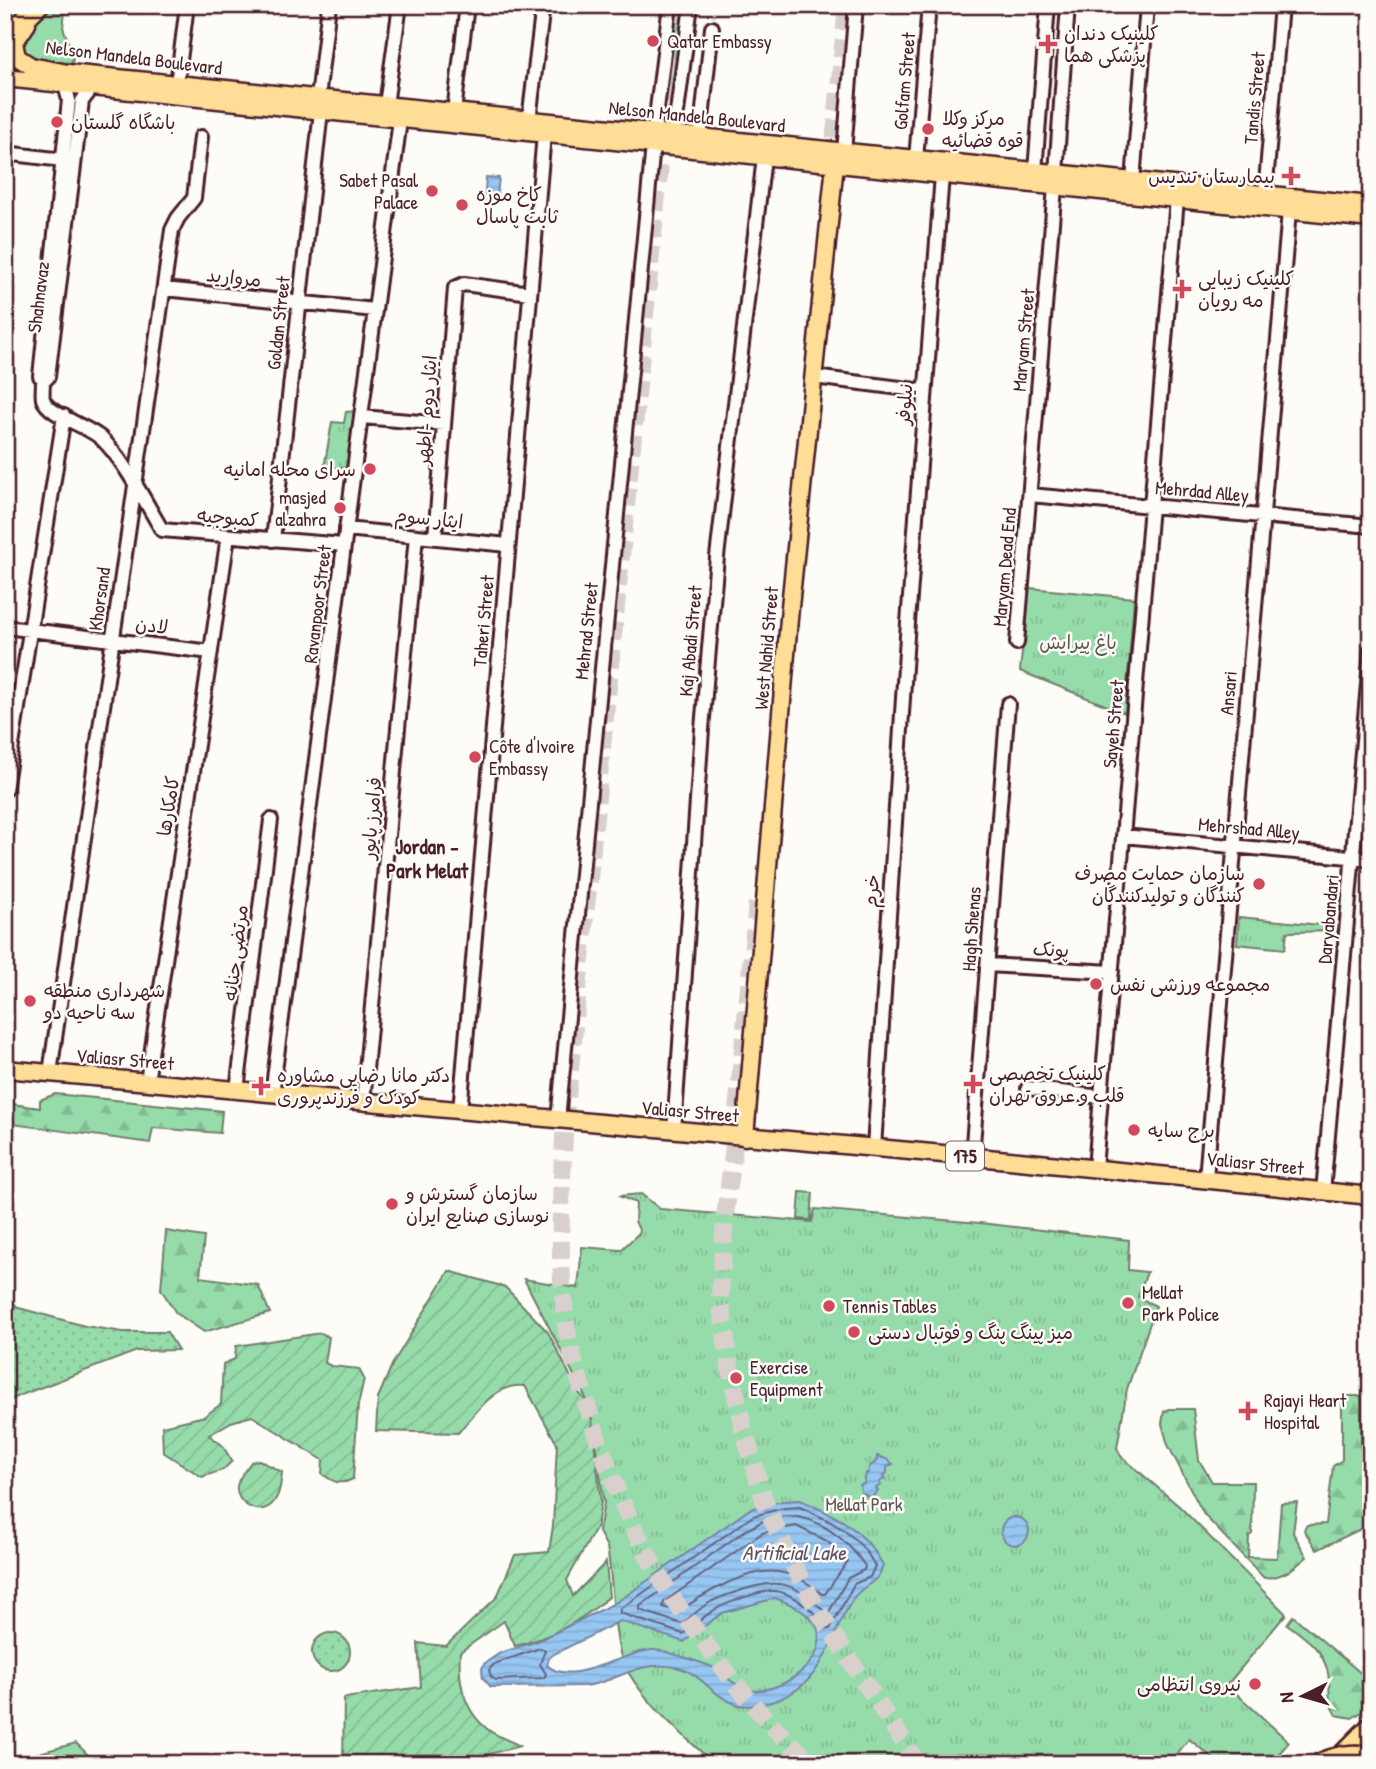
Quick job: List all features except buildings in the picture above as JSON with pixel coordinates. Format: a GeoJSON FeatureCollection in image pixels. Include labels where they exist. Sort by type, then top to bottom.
{"type":"FeatureCollection","features":[{"type":"Feature","properties":{"kind":"highway"},"geometry":{"type":"LineString","coordinates":[[11,38],[40,5]]}},
{"type":"Feature","properties":{"kind":"highway"},"geometry":{"type":"LineString","coordinates":[[1336,1764],[1371,1726]]}},
{"type":"Feature","properties":{"kind":"highway"},"geometry":{"type":"LineString","coordinates":[[1336,1764],[1370,1755]]}},
{"type":"Feature","properties":{"kind":"highway"},"geometry":{"type":"LineString","coordinates":[[1318,1764],[1331,1758],[1370,1755]]}},
{"type":"Feature","properties":{"kind":"main road"},"geometry":{"type":"LineString","coordinates":[[11,38],[21,61],[13,62],[10,70],[13,79]]}},
{"type":"Feature","properties":{"kind":"main road","name":"Nelson Mandela Boulevard"},"geometry":{"type":"LineString","coordinates":[[21,61],[47,70],[177,84],[400,120],[529,120],[764,157],[916,159],[1035,171],[1055,180],[1177,199],[1371,219]]}},
{"type":"Feature","properties":{"kind":"main road","name":"Nelson Mandela Boulevard"},"geometry":{"type":"LineString","coordinates":[[13,79],[92,88],[320,105],[386,105],[544,134],[654,139],[674,135],[700,137],[942,175],[1133,181],[1371,205]]}},
{"type":"Feature","properties":{"kind":"main road","name":"West Nahid Street"},"geometry":{"type":"LineString","coordinates":[[745,1137],[790,607],[839,158]]}},
{"type":"Feature","properties":{"kind":"main road","name":"Valiasr Street"},"geometry":{"type":"LineString","coordinates":[[5,1069],[1206,1178],[1371,1196]]}},
{"type":"Feature","properties":{"kind":"street"},"geometry":{"type":"LineString","coordinates":[[177,84],[187,5]]}},
{"type":"Feature","properties":{"kind":"street","name":"Goldan Street"},"geometry":{"type":"LineString","coordinates":[[273,540],[300,303],[329,5]]}},
{"type":"Feature","properties":{"kind":"street"},"geometry":{"type":"LineString","coordinates":[[386,105],[400,5]]}},
{"type":"Feature","properties":{"kind":"street"},"geometry":{"type":"LineString","coordinates":[[453,118],[467,5]]}},
{"type":"Feature","properties":{"kind":"street"},"geometry":{"type":"LineString","coordinates":[[529,120],[543,5]]}},
{"type":"Feature","properties":{"kind":"street"},"geometry":{"type":"LineString","coordinates":[[839,158],[856,5]]}},
{"type":"Feature","properties":{"kind":"street","name":"Golfam Street"},"geometry":{"type":"LineString","coordinates":[[916,159],[929,5]]}},
{"type":"Feature","properties":{"kind":"street"},"geometry":{"type":"LineString","coordinates":[[1035,171],[1048,5]]}},
{"type":"Feature","properties":{"kind":"street","name":"Maryam Street"},"geometry":{"type":"LineString","coordinates":[[1030,495],[1068,5]]}},
{"type":"Feature","properties":{"kind":"street"},"geometry":{"type":"LineString","coordinates":[[1133,181],[1147,5]]}},
{"type":"Feature","properties":{"kind":"street","name":"Tandis Street"},"geometry":{"type":"LineString","coordinates":[[1265,195],[1282,5]]}},
{"type":"Feature","properties":{"kind":"street"},"geometry":{"type":"LineString","coordinates":[[670,10],[690,11],[674,135]]}},
{"type":"Feature","properties":{"kind":"street","name":"Mehrad Street"},"geometry":{"type":"LineString","coordinates":[[558,1119],[654,139],[670,10]]}},
{"type":"Feature","properties":{"kind":"street"},"geometry":{"type":"LineString","coordinates":[[700,137],[712,28]]}},
{"type":"Feature","properties":{"kind":"street"},"geometry":{"type":"LineString","coordinates":[[1046,31],[1066,32]]}},
{"type":"Feature","properties":{"kind":"street","name":"Shahnavaz"},"geometry":{"type":"LineString","coordinates":[[65,85],[69,100],[69,160]]}},
{"type":"Feature","properties":{"kind":"street","name":"Shahnavaz"},"geometry":{"type":"LineString","coordinates":[[64,416],[53,411],[43,399],[43,378],[69,160],[82,101],[92,88]]}},
{"type":"Feature","properties":{"kind":"street","name":"Ravanpoor Street"},"geometry":{"type":"LineString","coordinates":[[272,1094],[400,120]]}},
{"type":"Feature","properties":{"kind":"street","name":"Taheri Street"},"geometry":{"type":"LineString","coordinates":[[460,1111],[544,134]]}},
{"type":"Feature","properties":{"kind":"street","name":"Khorsand"},"geometry":{"type":"LineString","coordinates":[[50,1073],[174,223],[194,198],[201,137]]}},
{"type":"Feature","properties":{"kind":"street"},"geometry":{"type":"LineString","coordinates":[[5,153],[69,160]]}},
{"type":"Feature","properties":{"kind":"street","name":"Kaj Abadi Street"},"geometry":{"type":"LineString","coordinates":[[674,1130],[716,570],[764,157]]}},
{"type":"Feature","properties":{"kind":"street","name":"نیلوفر"},"geometry":{"type":"LineString","coordinates":[[906,636],[942,175]]}},
{"type":"Feature","properties":{"kind":"street","name":"Sayeh Street"},"geometry":{"type":"LineString","coordinates":[[1095,1168],[1177,199]]}},
{"type":"Feature","properties":{"kind":"street","name":"Ansari"},"geometry":{"type":"LineString","coordinates":[[1206,1178],[1289,211]]}},
{"type":"Feature","properties":{"kind":"street","name":"ایثار دوم -اطهر"},"geometry":{"type":"LineString","coordinates":[[435,538],[455,292],[458,285],[530,293]]}},
{"type":"Feature","properties":{"kind":"street","name":"مروارید"},"geometry":{"type":"LineString","coordinates":[[164,289],[375,310]]}},
{"type":"Feature","properties":{"kind":"street"},"geometry":{"type":"LineString","coordinates":[[814,377],[925,391]]}},
{"type":"Feature","properties":{"kind":"street"},"geometry":{"type":"LineString","coordinates":[[5,790],[64,416]]}},
{"type":"Feature","properties":{"kind":"street","name":"کمبوجیه"},"geometry":{"type":"LineString","coordinates":[[64,416],[93,431],[103,440],[162,530],[344,545]]}},
{"type":"Feature","properties":{"kind":"street"},"geometry":{"type":"LineString","coordinates":[[362,417],[444,424]]}},
{"type":"Feature","properties":{"kind":"street","name":"Mehrdad Alley"},"geometry":{"type":"LineString","coordinates":[[1030,495],[1371,526]]}},
{"type":"Feature","properties":{"kind":"street","name":"Maryam Dead End"},"geometry":{"type":"LineString","coordinates":[[1017,643],[1030,495]]}},
{"type":"Feature","properties":{"kind":"street","name":"ایثار سوم"},"geometry":{"type":"LineString","coordinates":[[346,529],[508,545]]}},
{"type":"Feature","properties":{"kind":"street","name":"کامکارها"},"geometry":{"type":"LineString","coordinates":[[147,1082],[228,536]]}},
{"type":"Feature","properties":{"kind":"street","name":"فرامرز پایور"},"geometry":{"type":"LineString","coordinates":[[363,1102],[416,536]]}},
{"type":"Feature","properties":{"kind":"street","name":"لادن"},"geometry":{"type":"LineString","coordinates":[[5,627],[211,652]]}},
{"type":"Feature","properties":{"kind":"street","name":"خرم"},"geometry":{"type":"LineString","coordinates":[[874,1148],[906,636]]}},
{"type":"Feature","properties":{"kind":"street","name":"Daryabandari"},"geometry":{"type":"LineString","coordinates":[[1324,1192],[1371,650]]}},
{"type":"Feature","properties":{"kind":"street","name":"Hagh Shenas"},"geometry":{"type":"LineString","coordinates":[[972,1157],[1008,704]]}},
{"type":"Feature","properties":{"kind":"street","name":"مرتضی حنانه"},"geometry":{"type":"LineString","coordinates":[[237,1090],[271,820]]}},
{"type":"Feature","properties":{"kind":"street","name":"Mehrshad Alley"},"geometry":{"type":"LineString","coordinates":[[1123,836],[1371,859]]}},
{"type":"Feature","properties":{"kind":"street","name":"پونک"},"geometry":{"type":"LineString","coordinates":[[988,965],[1112,972]]}},
{"type":"Feature","properties":{"kind":"street"},"geometry":{"type":"LineString","coordinates":[[1028,1088],[1101,1097]]}},
{"type":"Feature","properties":{"kind":"green space"},"geometry":{"type":"Polygon","coordinates":[[[51,5],[66,5],[63,27],[73,56],[72,66],[29,61],[22,56],[19,41],[51,5]]]}},
{"type":"Feature","properties":{"kind":"green space"},"geometry":{"type":"Polygon","coordinates":[[[673,5],[686,5],[674,102],[661,100],[673,5]]]}},
{"type":"Feature","properties":{"kind":"green space"},"geometry":{"type":"Polygon","coordinates":[[[356,411],[347,468],[324,468],[332,422],[344,423],[346,412],[356,411]]]}},
{"type":"Feature","properties":{"kind":"green space","name":"باغ پیرایش"},"geometry":{"type":"Polygon","coordinates":[[[1029,588],[1134,598],[1125,713],[1020,671],[1029,588]]]}},
{"type":"Feature","properties":{"kind":"green space"},"geometry":{"type":"Polygon","coordinates":[[[1239,917],[1340,927],[1339,931],[1287,932],[1285,949],[1237,944],[1239,917]]]}},
{"type":"Feature","properties":{"kind":"green space"},"geometry":{"type":"Polygon","coordinates":[[[55,1094],[222,1111],[220,1133],[153,1128],[150,1143],[5,1123],[5,1103],[40,1108],[40,1100],[55,1094]]]}},
{"type":"Feature","properties":{"kind":"green space"},"geometry":{"type":"Polygon","coordinates":[[[800,1192],[813,1193],[811,1220],[798,1219],[800,1192]]]}},
{"type":"Feature","properties":{"kind":"green space","name":"Mellat Park"},"geometry":{"type":"Polygon","coordinates":[[[641,1194],[660,1209],[812,1222],[815,1209],[980,1223],[1129,1240],[1128,1270],[1147,1272],[1138,1297],[1156,1306],[1127,1389],[1117,1448],[1121,1456],[1180,1507],[1286,1614],[1227,1685],[1289,1742],[1270,1764],[1220,1764],[1189,1739],[1169,1764],[715,1764],[688,1740],[645,1696],[624,1664],[617,1636],[607,1547],[599,1532],[604,1503],[590,1406],[524,1279],[578,1288],[582,1247],[621,1250],[640,1232],[635,1221],[636,1203],[619,1196],[641,1194]]]}},
{"type":"Feature","properties":{"kind":"green space"},"geometry":{"type":"Polygon","coordinates":[[[166,1231],[204,1237],[200,1277],[258,1285],[270,1313],[204,1332],[176,1313],[161,1289],[166,1231]]]}},
{"type":"Feature","properties":{"kind":"green space"},"geometry":{"type":"Polygon","coordinates":[[[449,1271],[505,1287],[548,1332],[579,1393],[590,1406],[601,1502],[597,1526],[567,1580],[573,1596],[606,1562],[609,1597],[576,1621],[541,1638],[515,1646],[504,1621],[460,1652],[461,1683],[472,1712],[490,1731],[520,1746],[481,1756],[476,1764],[343,1764],[344,1698],[421,1687],[418,1643],[446,1646],[497,1597],[515,1555],[549,1552],[557,1444],[525,1386],[514,1386],[495,1394],[458,1433],[376,1431],[378,1398],[392,1365],[449,1271]]]}},
{"type":"Feature","properties":{"kind":"green space"},"geometry":{"type":"Polygon","coordinates":[[[5,1296],[19,1308],[85,1326],[123,1332],[167,1332],[178,1350],[137,1351],[5,1403],[5,1296]]]}},
{"type":"Feature","properties":{"kind":"green space"},"geometry":{"type":"Polygon","coordinates":[[[321,1333],[329,1337],[325,1363],[359,1369],[364,1379],[358,1405],[353,1479],[340,1482],[326,1477],[322,1474],[323,1460],[252,1416],[231,1422],[209,1435],[222,1445],[232,1461],[223,1470],[202,1477],[163,1452],[162,1426],[205,1416],[221,1404],[223,1364],[235,1359],[236,1346],[321,1333]]]}},
{"type":"Feature","properties":{"kind":"green space"},"geometry":{"type":"Polygon","coordinates":[[[1342,1396],[1361,1396],[1361,1449],[1371,1449],[1371,1524],[1317,1550],[1304,1530],[1307,1525],[1326,1524],[1333,1466],[1342,1460],[1342,1396]]]}},
{"type":"Feature","properties":{"kind":"green space"},"geometry":{"type":"Polygon","coordinates":[[[1193,1409],[1199,1460],[1212,1482],[1253,1482],[1252,1534],[1249,1536],[1248,1557],[1277,1558],[1281,1503],[1297,1502],[1293,1533],[1307,1557],[1288,1572],[1264,1578],[1204,1515],[1168,1445],[1162,1424],[1164,1411],[1193,1409]]]}},
{"type":"Feature","properties":{"kind":"green space"},"geometry":{"type":"Polygon","coordinates":[[[259,1460],[282,1472],[275,1501],[267,1508],[255,1509],[240,1498],[237,1486],[251,1462],[259,1460]]]}},
{"type":"Feature","properties":{"kind":"green space"},"geometry":{"type":"Polygon","coordinates":[[[1293,1616],[1363,1675],[1371,1686],[1371,1706],[1352,1718],[1336,1715],[1329,1695],[1326,1665],[1313,1645],[1287,1624],[1293,1616]]]}},
{"type":"Feature","properties":{"kind":"green space"},"geometry":{"type":"Polygon","coordinates":[[[331,1633],[345,1638],[350,1652],[345,1666],[331,1671],[317,1666],[312,1652],[317,1638],[331,1633]]]}},
{"type":"Feature","properties":{"kind":"green space"},"geometry":{"type":"Polygon","coordinates":[[[76,1743],[97,1764],[5,1764],[5,1762],[76,1743]]]}},
{"type":"Feature","properties":{"kind":"water"},"geometry":{"type":"Polygon","coordinates":[[[486,177],[499,178],[496,204],[484,203],[486,177]]]}},
{"type":"Feature","properties":{"kind":"water"},"geometry":{"type":"Polygon","coordinates":[[[877,1456],[893,1464],[887,1467],[884,1479],[879,1482],[881,1485],[876,1488],[878,1491],[871,1498],[861,1492],[860,1485],[864,1484],[866,1473],[869,1473],[869,1467],[877,1461],[877,1456]]]}},
{"type":"Feature","properties":{"kind":"water","name":"Artificial Lake"},"geometry":{"type":"Polygon","coordinates":[[[800,1500],[848,1525],[867,1541],[883,1565],[874,1581],[853,1599],[813,1674],[802,1686],[787,1695],[764,1704],[740,1705],[718,1695],[688,1672],[667,1666],[645,1667],[585,1686],[491,1687],[483,1678],[484,1664],[500,1653],[538,1641],[617,1602],[750,1509],[800,1500]],[[775,1598],[722,1613],[684,1642],[620,1621],[554,1654],[547,1665],[557,1671],[585,1670],[655,1650],[712,1667],[749,1690],[772,1688],[802,1671],[819,1645],[819,1634],[813,1621],[802,1611],[775,1598]]]}},
{"type":"Feature","properties":{"kind":"water"},"geometry":{"type":"Polygon","coordinates":[[[1015,1517],[1025,1521],[1029,1531],[1025,1541],[1015,1545],[1005,1541],[1001,1531],[1005,1521],[1015,1517]]]}},
{"type":"Feature","properties":{"kind":"tunnel"},"geometry":{"type":"LineString","coordinates":[[680,5],[661,154],[565,1119],[561,1225],[564,1305],[571,1349],[594,1428],[623,1504],[646,1553],[678,1606],[732,1679],[770,1723],[814,1764]]}},
{"type":"Feature","properties":{"kind":"tunnel"},"geometry":{"type":"LineString","coordinates":[[832,165],[847,5]]}},
{"type":"Feature","properties":{"kind":"tunnel"},"geometry":{"type":"LineString","coordinates":[[757,903],[725,1215],[720,1298],[730,1367],[743,1428],[765,1503],[790,1559],[820,1614],[918,1764]]}},
{"type":"Feature","properties":{"kind":"place","name":"Qatar Embassy"},"geometry":{"type":"Point","coordinates":[653,41]}},
{"type":"Feature","properties":{"kind":"place","name":"کلینیک دندان پزشکی هما"},"geometry":{"type":"Point","coordinates":[1048,44]}},
{"type":"Feature","properties":{"kind":"place","name":"باشگاه گلستان"},"geometry":{"type":"Point","coordinates":[57,122]}},
{"type":"Feature","properties":{"kind":"place","name":"مرکز وکلا قوه قضائیه"},"geometry":{"type":"Point","coordinates":[928,129]}},
{"type":"Feature","properties":{"kind":"place","name":"بیمارستان تندیس"},"geometry":{"type":"Point","coordinates":[1291,176]}},
{"type":"Feature","properties":{"kind":"place","name":"Sabet Pasal Palace"},"geometry":{"type":"Point","coordinates":[432,191]}},
{"type":"Feature","properties":{"kind":"place","name":"کاخ موزه ثابت پاسال"},"geometry":{"type":"Point","coordinates":[462,205]}},
{"type":"Feature","properties":{"kind":"place","name":"کلینیک زیبایی مه رویان"},"geometry":{"type":"Point","coordinates":[1182,289]}},
{"type":"Feature","properties":{"kind":"place","name":"سرای محله امانیه"},"geometry":{"type":"Point","coordinates":[370,469]}},
{"type":"Feature","properties":{"kind":"place","name":"masjed alzahra"},"geometry":{"type":"Point","coordinates":[340,508]}},
{"type":"Feature","properties":{"kind":"place","name":"Côte d'Ivoire Embassy"},"geometry":{"type":"Point","coordinates":[475,757]}},
{"type":"Feature","properties":{"kind":"place","name":"سازمان حمایت مصرف کنندگان و تولیدکنندگان"},"geometry":{"type":"Point","coordinates":[1259,884]}},
{"type":"Feature","properties":{"kind":"place","name":"مجموعه ورزشی نفس"},"geometry":{"type":"Point","coordinates":[1096,984]}},
{"type":"Feature","properties":{"kind":"place","name":"شهرداری منطقه سه ناحیه دو"},"geometry":{"type":"Point","coordinates":[30,1001]}},
{"type":"Feature","properties":{"kind":"place","name":"کلینیک تخصصی قلب و عروق تهران"},"geometry":{"type":"Point","coordinates":[973,1084]}},
{"type":"Feature","properties":{"kind":"place","name":"دکتر مانا رضایی مشاوره کودک و فرزندپروری"},"geometry":{"type":"Point","coordinates":[261,1086]}},
{"type":"Feature","properties":{"kind":"place","name":"برج سایه"},"geometry":{"type":"Point","coordinates":[1134,1130]}},
{"type":"Feature","properties":{"kind":"place","name":"سازمان گسترش و نوسازی صنایع ایران"},"geometry":{"type":"Point","coordinates":[392,1204]}},
{"type":"Feature","properties":{"kind":"place","name":"Mellat Park Police"},"geometry":{"type":"Point","coordinates":[1128,1303]}},
{"type":"Feature","properties":{"kind":"place","name":"Tennis Tables"},"geometry":{"type":"Point","coordinates":[829,1306]}},
{"type":"Feature","properties":{"kind":"place","name":"میز پینگ پنگ و فوتبال دستی"},"geometry":{"type":"Point","coordinates":[854,1332]}},
{"type":"Feature","properties":{"kind":"place","name":"Exercise Equipment"},"geometry":{"type":"Point","coordinates":[736,1378]}},
{"type":"Feature","properties":{"kind":"place","name":"Rajayi Heart Hospital"},"geometry":{"type":"Point","coordinates":[1248,1411]}},
{"type":"Feature","properties":{"kind":"place","name":"نیروی انتظامی"},"geometry":{"type":"Point","coordinates":[1255,1684]}},
{"type":"Feature","properties":{"kind":"district","name":"Jordan - Park Melat"},"geometry":{"type":"Point","coordinates":[427,858]}}]}
